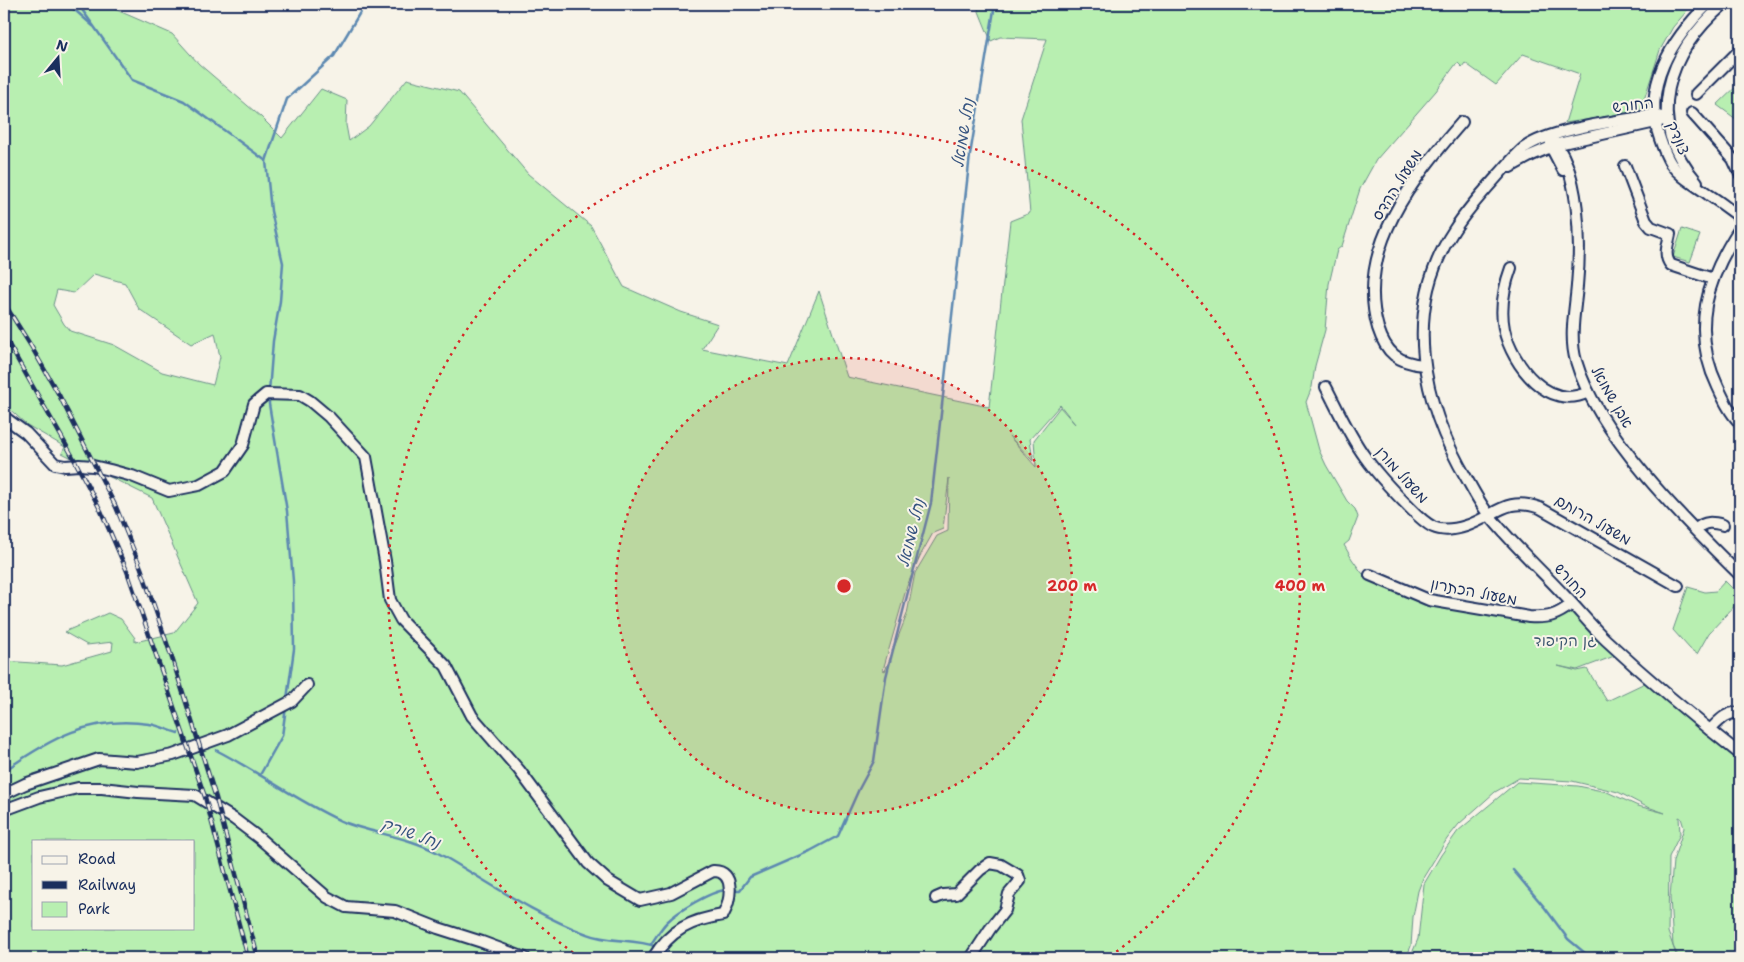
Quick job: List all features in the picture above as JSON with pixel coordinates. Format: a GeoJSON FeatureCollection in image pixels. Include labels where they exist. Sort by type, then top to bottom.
{"type":"FeatureCollection","features":[{"type":"Feature","properties":{"kind":"street","name":"צונדק"},"geometry":{"type":"LineString","coordinates":[[1708,4],[1676,40],[1664,63],[1656,93],[1655,119],[1665,152],[1672,164],[1692,183],[1740,217]]}},
{"type":"Feature","properties":{"kind":"street","name":"צונדק"},"geometry":{"type":"LineString","coordinates":[[1708,194],[1692,176],[1679,156],[1666,118],[1667,94],[1677,62],[1701,27],[1724,4]]}},
{"type":"Feature","properties":{"kind":"street"},"geometry":{"type":"LineString","coordinates":[[1696,94],[1740,50]]}},
{"type":"Feature","properties":{"kind":"street"},"geometry":{"type":"LineString","coordinates":[[1692,113],[1737,159],[1740,174]]}},
{"type":"Feature","properties":{"kind":"street","name":"החורש"},"geometry":{"type":"LineString","coordinates":[[1666,118],[1553,143],[1500,173],[1473,202],[1441,252],[1431,278],[1426,304],[1423,328],[1424,365],[1436,415],[1453,456],[1489,515],[1606,640],[1740,754]]}},
{"type":"Feature","properties":{"kind":"street","name":"משעול ההדס"},"geometry":{"type":"LineString","coordinates":[[1424,365],[1410,364],[1401,360],[1386,346],[1381,337],[1374,306],[1372,284],[1374,271],[1385,233],[1394,215],[1420,173],[1462,122]]}},
{"type":"Feature","properties":{"kind":"street","name":"אבן שמואל"},"geometry":{"type":"LineString","coordinates":[[1553,143],[1573,188],[1577,212],[1579,242],[1574,344],[1580,372],[1588,392],[1605,420],[1649,478],[1740,575]]}},
{"type":"Feature","properties":{"kind":"street"},"geometry":{"type":"LineString","coordinates":[[1625,166],[1646,222],[1651,227],[1670,234],[1666,253],[1667,260],[1671,265],[1713,279]]}},
{"type":"Feature","properties":{"kind":"street"},"geometry":{"type":"LineString","coordinates":[[1740,228],[1725,250],[1713,279],[1704,324],[1706,352],[1713,378],[1728,407],[1740,423]]}},
{"type":"Feature","properties":{"kind":"street"},"geometry":{"type":"LineString","coordinates":[[1511,268],[1504,290],[1503,316],[1504,329],[1515,358],[1533,380],[1553,394],[1569,398],[1588,392]]}},
{"type":"Feature","properties":{"kind":"street","name":"משעול מורן"},"geometry":{"type":"LineString","coordinates":[[1326,387],[1364,456],[1389,488],[1424,521],[1434,528],[1452,530],[1489,515]]}},
{"type":"Feature","properties":{"kind":"street"},"geometry":{"type":"LineString","coordinates":[[4,417],[26,434],[55,464],[93,466],[110,470],[132,476],[169,491],[199,485],[225,471],[243,444],[254,404],[266,394],[300,395],[310,401],[329,417],[366,457],[385,561],[390,600],[401,620],[446,666],[472,716],[519,770],[588,863],[608,881],[640,900],[671,893],[712,871],[720,871],[724,874],[728,882],[730,896],[727,907],[722,915],[710,917],[682,927],[669,937],[653,958]]}},
{"type":"Feature","properties":{"kind":"street","name":"משעול הרותם"},"geometry":{"type":"LineString","coordinates":[[1489,515],[1509,505],[1525,503],[1540,508],[1678,586]]}},
{"type":"Feature","properties":{"kind":"street"},"geometry":{"type":"LineString","coordinates":[[1696,529],[1707,522],[1724,525]]}},
{"type":"Feature","properties":{"kind":"street","name":"משעול הכתרון"},"geometry":{"type":"LineString","coordinates":[[1370,575],[1429,600],[1529,617],[1544,618],[1555,616],[1572,604]]}},
{"type":"Feature","properties":{"kind":"street"},"geometry":{"type":"LineString","coordinates":[[4,794],[25,784],[99,760],[137,762],[173,755],[228,736],[292,701],[307,684]]}},
{"type":"Feature","properties":{"kind":"street"},"geometry":{"type":"LineString","coordinates":[[1710,730],[1727,714],[1740,713]]}},
{"type":"Feature","properties":{"kind":"street"},"geometry":{"type":"LineString","coordinates":[[4,810],[39,797],[78,788],[195,795],[234,819],[259,838],[327,897],[346,907],[396,911],[438,928],[525,958]]}},
{"type":"Feature","properties":{"kind":"street"},"geometry":{"type":"LineString","coordinates":[[936,898],[943,895],[956,894],[980,870],[990,863],[1001,865],[1018,876],[1020,881],[1009,894],[1004,910],[971,958]]}},
{"type":"Feature","properties":{"kind":"green space","name":"גן הקיפוד"},"geometry":{"type":"Polygon","coordinates":[[[4,4],[37,4],[50,8],[50,4],[108,4],[112,8],[172,34],[199,64],[261,117],[282,138],[321,89],[347,100],[346,125],[349,141],[369,126],[407,79],[459,92],[528,174],[591,226],[624,287],[681,312],[718,324],[702,349],[788,366],[819,291],[847,377],[989,407],[1010,221],[1030,213],[1021,119],[1047,39],[1000,37],[991,41],[976,4],[1693,4],[1673,27],[1660,50],[1642,106],[1638,112],[1565,123],[1580,74],[1523,54],[1496,85],[1465,63],[1462,67],[1458,63],[1456,64],[1436,91],[1376,160],[1360,189],[1342,246],[1337,250],[1329,284],[1325,330],[1315,366],[1312,387],[1306,402],[1319,450],[1358,517],[1349,541],[1344,545],[1362,573],[1383,587],[1373,579],[1432,604],[1552,620],[1571,611],[1617,655],[1577,670],[1558,666],[1577,671],[1587,669],[1607,701],[1647,682],[1740,762],[1740,958],[1679,958],[1673,946],[1677,958],[1410,958],[1418,939],[1424,884],[1441,855],[1458,831],[1517,782],[1578,786],[1607,792],[1638,806],[1665,813],[1645,806],[1618,792],[1572,781],[1519,778],[1495,792],[1459,824],[1447,839],[1423,878],[1418,891],[1413,917],[1411,946],[1407,956],[1400,954],[1405,958],[4,958],[4,661],[62,665],[112,651],[113,642],[87,645],[64,632],[108,613],[121,619],[135,638],[135,642],[174,633],[198,603],[152,498],[62,453],[65,447],[27,425],[4,404],[4,4]],[[94,274],[74,293],[57,290],[53,305],[70,331],[114,345],[162,372],[213,385],[220,357],[215,333],[191,344],[139,309],[125,283],[94,274]],[[1060,405],[1030,439],[1033,461],[1009,436],[1036,467],[1034,440],[1060,407],[1075,424],[1060,405]],[[949,478],[943,529],[933,533],[920,556],[907,586],[883,670],[885,671],[907,614],[915,573],[937,536],[948,531],[949,478]],[[1679,817],[1680,834],[1669,857],[1668,932],[1673,946],[1670,897],[1673,861],[1684,828],[1679,817]]]}},
{"type":"Feature","properties":{"kind":"green space"},"geometry":{"type":"Polygon","coordinates":[[[1740,83],[1740,122],[1717,105],[1740,83]]]}},
{"type":"Feature","properties":{"kind":"green space"},"geometry":{"type":"Polygon","coordinates":[[[1682,229],[1700,235],[1690,262],[1673,257],[1682,229]]]}},
{"type":"Feature","properties":{"kind":"green space"},"geometry":{"type":"Polygon","coordinates":[[[1725,581],[1740,596],[1740,600],[1709,633],[1697,654],[1673,630],[1688,587],[1705,592],[1716,591],[1725,581]]]}},
{"type":"Feature","properties":{"kind":"waterway"},"geometry":{"type":"LineString","coordinates":[[68,4],[93,26]]}},
{"type":"Feature","properties":{"kind":"waterway"},"geometry":{"type":"LineString","coordinates":[[78,4],[132,80],[184,101],[266,161]]}},
{"type":"Feature","properties":{"kind":"waterway"},"geometry":{"type":"LineString","coordinates":[[269,392],[273,341],[280,301],[283,263],[271,211],[266,161],[287,99],[334,56],[365,4]]}},
{"type":"Feature","properties":{"kind":"waterway","name":"נחל שמואל"},"geometry":{"type":"LineString","coordinates":[[732,890],[740,890],[750,877],[810,851],[838,836],[874,761],[886,677],[931,503],[970,155],[995,4]]}},
{"type":"Feature","properties":{"kind":"waterway"},"geometry":{"type":"LineString","coordinates":[[269,397],[287,511],[293,581],[294,649],[287,699]]}},
{"type":"Feature","properties":{"kind":"waterway"},"geometry":{"type":"LineString","coordinates":[[260,775],[282,736],[286,707]]}},
{"type":"Feature","properties":{"kind":"waterway","name":"נחל שורק"},"geometry":{"type":"LineString","coordinates":[[4,771],[38,749],[72,732],[89,726],[128,722],[152,725],[178,733]]}},
{"type":"Feature","properties":{"kind":"waterway","name":"נחל שורק"},"geometry":{"type":"LineString","coordinates":[[216,750],[325,813],[341,821],[426,847],[529,907],[567,926],[595,937],[640,942],[657,947]]}},
{"type":"Feature","properties":{"kind":"waterway"},"geometry":{"type":"LineString","coordinates":[[1513,870],[1568,939],[1591,958]]}},
{"type":"Feature","properties":{"kind":"waterway","name":"נחל שמואל"},"geometry":{"type":"LineString","coordinates":[[651,944],[665,924],[679,912],[712,894],[726,890]]}},
{"type":"Feature","properties":{"kind":"waterway","name":"נחל שורק"},"geometry":{"type":"LineString","coordinates":[[663,951],[674,958]]}},
{"type":"Feature","properties":{"kind":"railway"},"geometry":{"type":"LineString","coordinates":[[4,303],[59,395],[116,507],[141,568],[173,661],[216,798],[258,958]]}},
{"type":"Feature","properties":{"kind":"railway"},"geometry":{"type":"LineString","coordinates":[[4,336],[73,457],[101,511],[127,571],[205,797],[248,958]]}}]}
